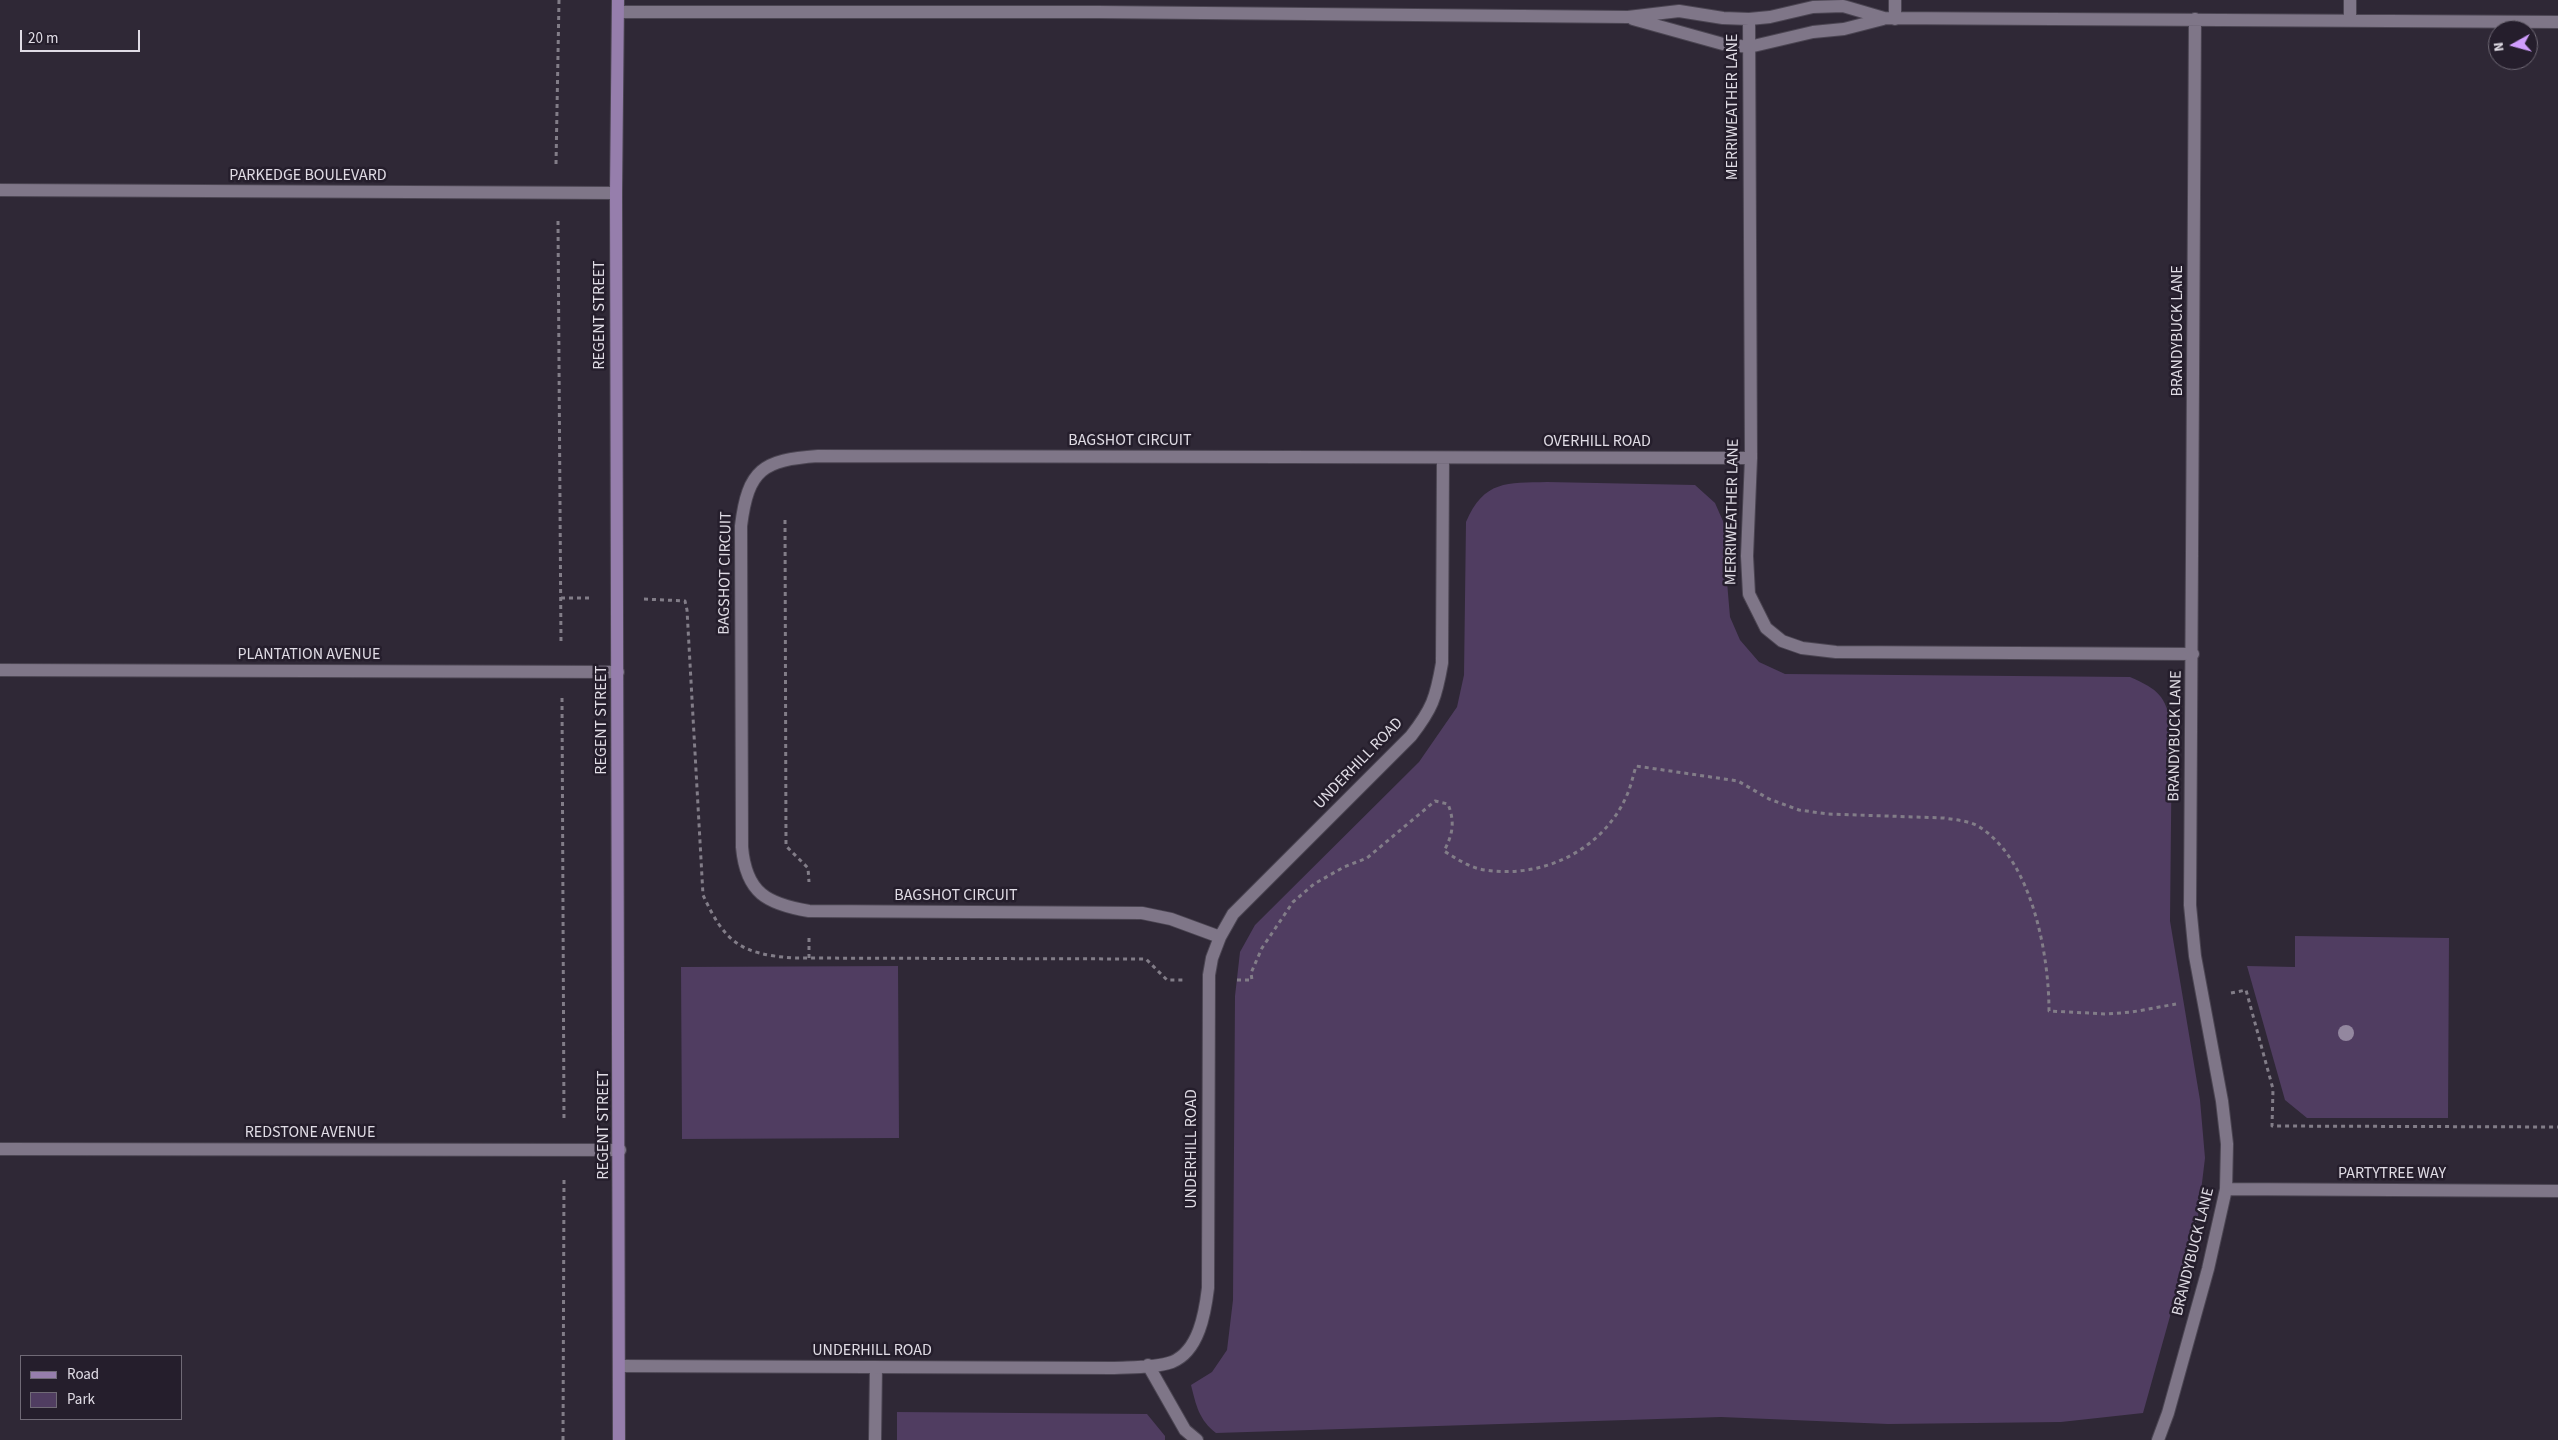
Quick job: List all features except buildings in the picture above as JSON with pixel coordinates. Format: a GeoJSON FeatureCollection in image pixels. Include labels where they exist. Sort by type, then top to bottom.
{"type":"FeatureCollection","features":[{"type":"Feature","properties":{"kind":"street"},"geometry":{"type":"LineString","coordinates":[[1890,18],[1895,0]]}},
{"type":"Feature","properties":{"kind":"street"},"geometry":{"type":"LineString","coordinates":[[2350,0],[2350,20]]}},
{"type":"Feature","properties":{"kind":"street"},"geometry":{"type":"LineString","coordinates":[[618,6],[1097,6],[1628,17],[1679,10],[1723,18],[1748,18],[1770,17],[1813,7],[1844,6],[1890,18]]}},
{"type":"Feature","properties":{"kind":"street","name":"REGENT STREET"},"geometry":{"type":"LineString","coordinates":[[618,6],[616,193],[620,1150],[619,1440]]}},
{"type":"Feature","properties":{"kind":"street"},"geometry":{"type":"LineString","coordinates":[[1628,17],[1707,40],[1749,47],[1813,32],[1844,29],[1890,18],[2556,23]]}},
{"type":"Feature","properties":{"kind":"street","name":"MERRIWEATHER LANE"},"geometry":{"type":"LineString","coordinates":[[1748,18],[1751,458],[1747,556],[1749,594],[1766,628],[1782,641],[1802,648],[1836,652],[2193,654]]}},
{"type":"Feature","properties":{"kind":"street","name":"BRANDYBUCK LANE"},"geometry":{"type":"LineString","coordinates":[[2158,1440],[2168,1413],[2200,1298],[2226,1189],[2227,1144],[2222,1101],[2195,956],[2190,905],[2193,654],[2195,19]]}},
{"type":"Feature","properties":{"kind":"street","name":"PARKEDGE BOULEVARD"},"geometry":{"type":"LineString","coordinates":[[0,190],[616,193]]}},
{"type":"Feature","properties":{"kind":"street","name":"BAGSHOT CIRCUIT"},"geometry":{"type":"LineString","coordinates":[[1220,937],[1171,919],[1142,913],[809,911],[783,907],[765,898],[753,887],[746,876],[743,861],[741,526],[744,501],[751,485],[757,474],[770,463],[788,458],[818,456],[1443,459]]}},
{"type":"Feature","properties":{"kind":"street","name":"OVERHILL ROAD"},"geometry":{"type":"LineString","coordinates":[[1443,459],[1751,458]]}},
{"type":"Feature","properties":{"kind":"street","name":"UNDERHILL ROAD"},"geometry":{"type":"LineString","coordinates":[[620,1366],[1114,1368],[1148,1366],[1172,1362],[1183,1355],[1194,1342],[1205,1313],[1208,1278],[1209,980],[1212,958],[1220,937],[1233,914],[1411,736],[1429,713],[1438,689],[1442,663],[1443,459]]}},
{"type":"Feature","properties":{"kind":"street","name":"PLANTATION AVENUE"},"geometry":{"type":"LineString","coordinates":[[0,670],[618,672]]}},
{"type":"Feature","properties":{"kind":"street","name":"REDSTONE AVENUE"},"geometry":{"type":"LineString","coordinates":[[0,1149],[620,1150]]}},
{"type":"Feature","properties":{"kind":"street","name":"PARTYTREE WAY"},"geometry":{"type":"LineString","coordinates":[[2226,1189],[2558,1191]]}},
{"type":"Feature","properties":{"kind":"street"},"geometry":{"type":"LineString","coordinates":[[1148,1366],[1185,1430],[1197,1440]]}},
{"type":"Feature","properties":{"kind":"street"},"geometry":{"type":"LineString","coordinates":[[875,1440],[876,1367]]}},
{"type":"Feature","properties":{"kind":"path"},"geometry":{"type":"LineString","coordinates":[[555,150],[559,0]]}},
{"type":"Feature","properties":{"kind":"path"},"geometry":{"type":"LineString","coordinates":[[559,236],[564,1150],[563,1440]]}},
{"type":"Feature","properties":{"kind":"path"},"geometry":{"type":"LineString","coordinates":[[785,520],[786,846],[808,868],[809,958]]}},
{"type":"Feature","properties":{"kind":"path"},"geometry":{"type":"LineString","coordinates":[[561,598],[684,601],[687,610],[703,895],[712,914],[728,936],[743,949],[771,956],[809,958],[1146,958],[1167,980],[1252,980],[1251,973],[1262,948],[1293,902],[1314,884],[1344,867],[1367,858],[1435,801],[1448,804],[1452,815],[1453,834],[1444,850],[1465,864],[1484,870],[1512,872],[1537,870],[1562,860],[1588,846],[1610,822],[1626,796],[1636,766],[1738,781],[1769,800],[1799,810],[1828,814],[1944,818],[1963,820],[1980,827],[1995,839],[2014,863],[2030,900],[2044,955],[2049,987],[2049,1011]]}},
{"type":"Feature","properties":{"kind":"path"},"geometry":{"type":"LineString","coordinates":[[2272,1126],[2558,1127]]}},
{"type":"Feature","properties":{"kind":"green space"},"geometry":{"type":"Polygon","coordinates":[[[1547,482],[1695,485],[1715,503],[1726,528],[1726,570],[1730,617],[1740,640],[1759,662],[1785,674],[2130,677],[2154,690],[2163,701],[2172,727],[2170,921],[2200,1100],[2205,1158],[2198,1216],[2143,1413],[2061,1422],[1888,1424],[1721,1417],[1216,1433],[1202,1417],[1191,1385],[1212,1372],[1227,1350],[1233,1300],[1235,996],[1240,952],[1255,925],[1419,762],[1457,707],[1464,675],[1466,522],[1473,508],[1489,491],[1498,487],[1509,484],[1547,482]]]}},
{"type":"Feature","properties":{"kind":"green space"},"geometry":{"type":"Polygon","coordinates":[[[2295,936],[2449,938],[2448,1118],[2307,1118],[2285,1100],[2247,966],[2295,967],[2295,936]]]}},
{"type":"Feature","properties":{"kind":"green space"},"geometry":{"type":"Polygon","coordinates":[[[898,966],[899,1138],[682,1139],[681,967],[898,966]]]}},
{"type":"Feature","properties":{"kind":"green space"},"geometry":{"type":"Polygon","coordinates":[[[897,1412],[1147,1414],[1165,1436],[1165,1440],[897,1440],[897,1412]]]}}]}
